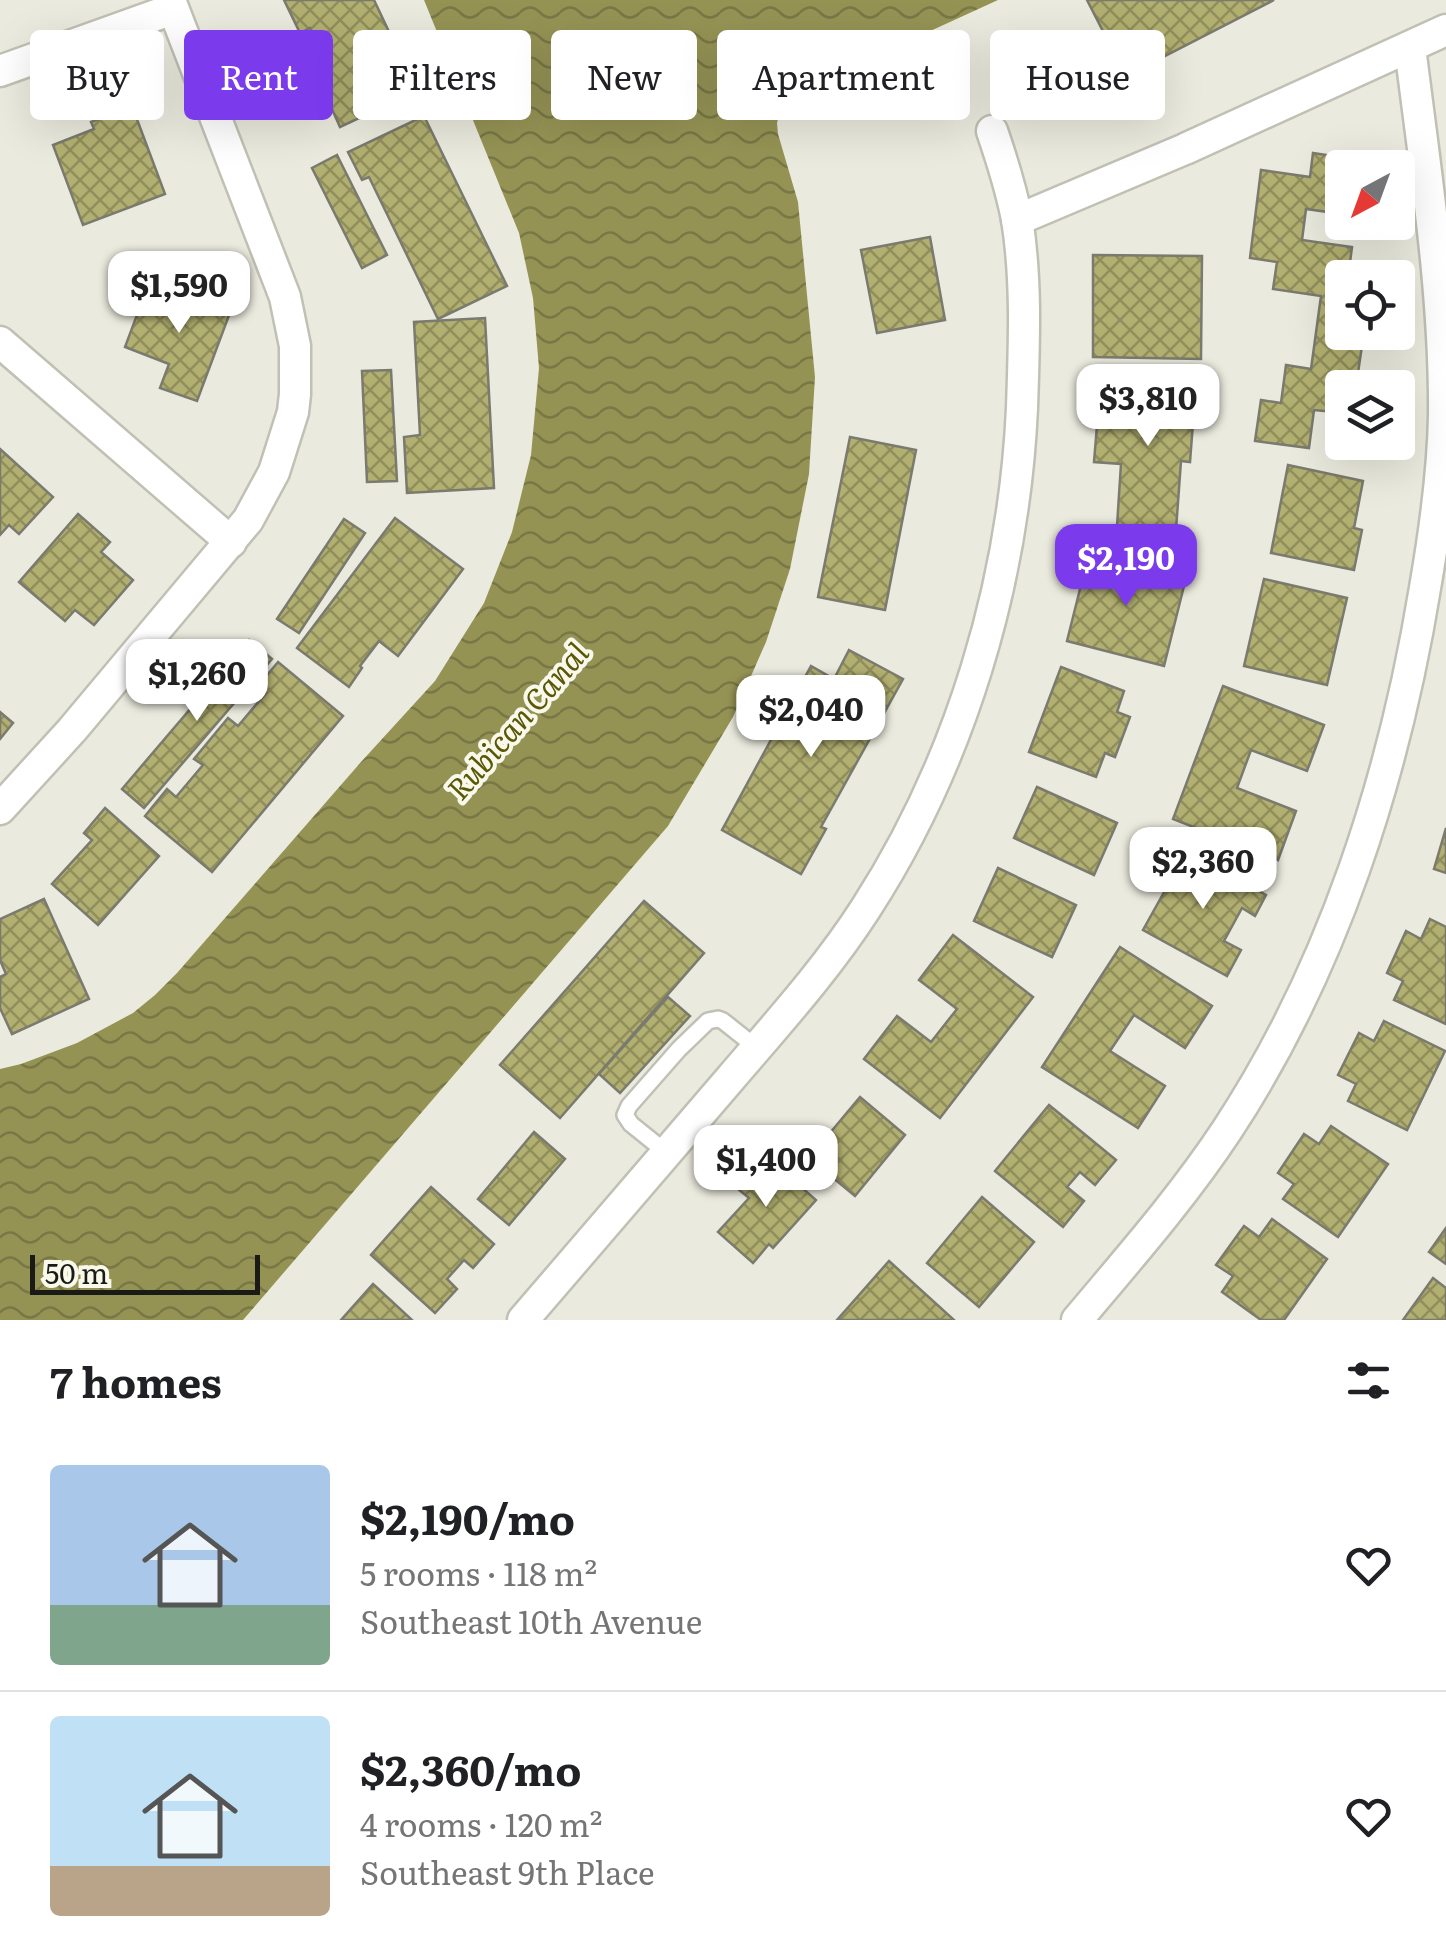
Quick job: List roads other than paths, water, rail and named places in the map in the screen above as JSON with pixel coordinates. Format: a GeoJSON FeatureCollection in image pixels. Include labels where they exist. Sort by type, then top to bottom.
{"type":"FeatureCollection","features":[{"type":"Feature","properties":{"kind":"street"},"geometry":{"type":"LineString","coordinates":[[0,70],[171,4],[286,298],[295,346],[295,394],[285,442],[248,520],[72,730],[0,809]]}},
{"type":"Feature","properties":{"kind":"street"},"geometry":{"type":"LineString","coordinates":[[1017,220],[1185,150],[1446,30]]}},
{"type":"Feature","properties":{"kind":"street"},"geometry":{"type":"LineString","coordinates":[[1077,1320],[1167,1213],[1226,1132],[1260,1075],[1332,928],[1396,732],[1414,657],[1435,527],[1444,417],[1433,234],[1410,47]]}},
{"type":"Feature","properties":{"kind":"street"},"geometry":{"type":"LineString","coordinates":[[523,1320],[836,952],[894,862],[952,737],[974,676],[999,582],[1020,451],[1022,275],[1017,220],[992,132]]}},
{"type":"Feature","properties":{"kind":"street"},"geometry":{"type":"LineString","coordinates":[[0,342],[231,542]]}},
{"type":"Feature","properties":{"kind":"lane"},"geometry":{"type":"LineString","coordinates":[[667,1153],[631,1124],[625,1115],[629,1106],[708,1021],[724,1022],[756,1048]]}},
{"type":"Feature","properties":{"kind":"water","name":"Rubican Canal"},"geometry":{"type":"Polygon","coordinates":[[[424,0],[998,0],[932,30],[717,30],[717,120],[778,120],[778,134],[798,202],[815,377],[809,474],[790,569],[766,642],[733,717],[668,826],[243,1320],[0,1320],[0,1069],[77,1043],[133,1013],[177,973],[435,681],[484,603],[512,532],[531,455],[539,368],[533,298],[519,233],[473,120],[531,120],[531,30],[436,30],[424,0]]]}}]}
